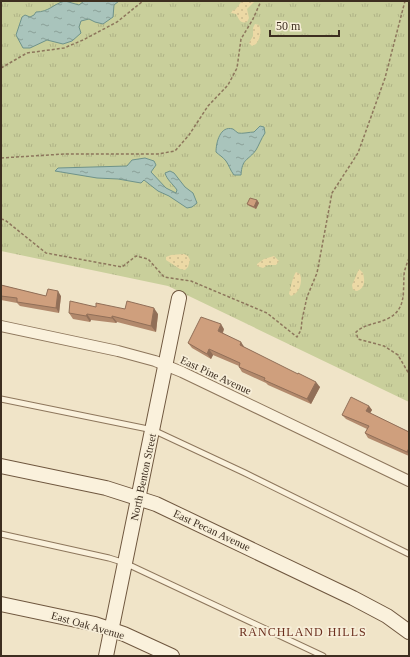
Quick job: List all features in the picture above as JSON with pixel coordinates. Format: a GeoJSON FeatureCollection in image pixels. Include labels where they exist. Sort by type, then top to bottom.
{"type":"FeatureCollection","features":[{"type":"Feature","properties":{"kind":"street","name":"North Benton Street"},"geometry":{"type":"LineString","coordinates":[[106,656],[179,298]]}},
{"type":"Feature","properties":{"kind":"street","name":"East Pine Avenue"},"geometry":{"type":"LineString","coordinates":[[1,326],[118,350],[166,365],[409,481]]}},
{"type":"Feature","properties":{"kind":"street","name":"East Pecan Avenue"},"geometry":{"type":"LineString","coordinates":[[1,466],[122,492],[180,514],[353,598],[387,616],[409,632]]}},
{"type":"Feature","properties":{"kind":"street","name":"East Oak Avenue"},"geometry":{"type":"LineString","coordinates":[[1,604],[64,616],[111,630],[124,634],[172,656]]}},
{"type":"Feature","properties":{"kind":"lane"},"geometry":{"type":"LineString","coordinates":[[1,399],[153,430],[409,554]]}},
{"type":"Feature","properties":{"kind":"lane"},"geometry":{"type":"LineString","coordinates":[[1,534],[109,558],[125,563],[323,656]]}},
{"type":"Feature","properties":{"kind":"path"},"geometry":{"type":"LineString","coordinates":[[1,68],[27,53],[64,48],[83,40],[117,22],[143,1]]}},
{"type":"Feature","properties":{"kind":"path"},"geometry":{"type":"LineString","coordinates":[[1,158],[64,154],[158,154],[175,151],[189,135],[208,106],[228,85],[237,68],[240,39],[253,19],[261,1]]}},
{"type":"Feature","properties":{"kind":"path"},"geometry":{"type":"LineString","coordinates":[[1,219],[5,220],[46,253],[122,267],[136,256],[148,259],[164,277],[191,281],[267,313],[297,337],[301,330],[307,296],[316,273],[332,193],[358,153],[385,78],[405,1]]}},
{"type":"Feature","properties":{"kind":"path"},"geometry":{"type":"LineString","coordinates":[[409,258],[404,274],[401,309],[392,317],[381,322],[362,327],[356,332],[358,339],[384,346],[398,355],[409,374]]}},
{"type":"Feature","properties":{"kind":"green space"},"geometry":{"type":"Polygon","coordinates":[[[1,1],[409,1],[409,402],[168,286],[1,251],[1,1]]]}},
{"type":"Feature","properties":{"kind":"sand"},"geometry":{"type":"Polygon","coordinates":[[[242,1],[255,1],[247,9],[249,18],[247,22],[240,21],[236,14],[231,13],[242,1]]]}},
{"type":"Feature","properties":{"kind":"sand"},"geometry":{"type":"Polygon","coordinates":[[[255,24],[259,25],[260,35],[259,40],[252,46],[249,43],[253,36],[253,28],[255,24]]]}},
{"type":"Feature","properties":{"kind":"sand"},"geometry":{"type":"Polygon","coordinates":[[[184,254],[188,256],[190,260],[188,267],[185,270],[180,269],[166,260],[166,257],[171,255],[184,254]]]}},
{"type":"Feature","properties":{"kind":"sand"},"geometry":{"type":"Polygon","coordinates":[[[274,256],[279,261],[276,265],[268,265],[263,268],[257,266],[257,264],[264,259],[274,256]]]}},
{"type":"Feature","properties":{"kind":"sand"},"geometry":{"type":"Polygon","coordinates":[[[359,269],[363,273],[364,281],[362,288],[357,291],[353,290],[352,285],[359,269]]]}},
{"type":"Feature","properties":{"kind":"sand"},"geometry":{"type":"Polygon","coordinates":[[[296,272],[300,274],[301,284],[296,293],[291,296],[289,294],[296,272]]]}},
{"type":"Feature","properties":{"kind":"water"},"geometry":{"type":"Polygon","coordinates":[[[65,1],[79,5],[84,1],[119,1],[114,5],[113,17],[103,24],[89,19],[81,21],[79,27],[81,33],[72,41],[63,44],[47,40],[30,48],[23,48],[16,35],[22,17],[25,15],[30,17],[36,12],[44,11],[65,1]]]}},
{"type":"Feature","properties":{"kind":"water"},"geometry":{"type":"Polygon","coordinates":[[[260,126],[264,127],[265,133],[253,154],[244,163],[241,175],[234,175],[224,158],[216,152],[218,140],[222,132],[229,128],[238,133],[254,132],[260,126]]]}},
{"type":"Feature","properties":{"kind":"water"},"geometry":{"type":"Polygon","coordinates":[[[145,158],[154,161],[156,165],[151,172],[166,188],[176,193],[177,190],[165,173],[170,171],[174,173],[185,187],[193,193],[197,203],[192,207],[187,208],[169,196],[158,191],[144,180],[141,183],[55,171],[58,168],[127,166],[132,160],[145,158]]]}},
{"type":"Feature","properties":{"kind":"building"},"geometry":{"type":"Polygon","coordinates":[[[250,198],[257,200],[254,207],[247,204],[250,198]]]}},
{"type":"Feature","properties":{"kind":"building"},"geometry":{"type":"Polygon","coordinates":[[[1,285],[46,296],[48,289],[58,291],[56,308],[17,302],[17,298],[1,296],[1,285]]]}},
{"type":"Feature","properties":{"kind":"building"},"geometry":{"type":"Polygon","coordinates":[[[70,301],[96,307],[96,303],[125,309],[127,301],[154,308],[151,326],[112,316],[112,318],[69,313],[70,301]]]}},
{"type":"Feature","properties":{"kind":"building"},"geometry":{"type":"Polygon","coordinates":[[[201,317],[221,324],[218,331],[241,342],[240,345],[316,382],[307,399],[239,367],[240,363],[209,349],[207,354],[188,343],[201,317]]]}},
{"type":"Feature","properties":{"kind":"building"},"geometry":{"type":"Polygon","coordinates":[[[351,397],[369,406],[366,411],[409,432],[409,448],[407,452],[365,433],[369,426],[342,415],[351,397]]]}},
{"type":"Feature","properties":{"kind":"district","name":"RANCHLAND HILLS"},"geometry":{"type":"Point","coordinates":[303,632]}}]}
